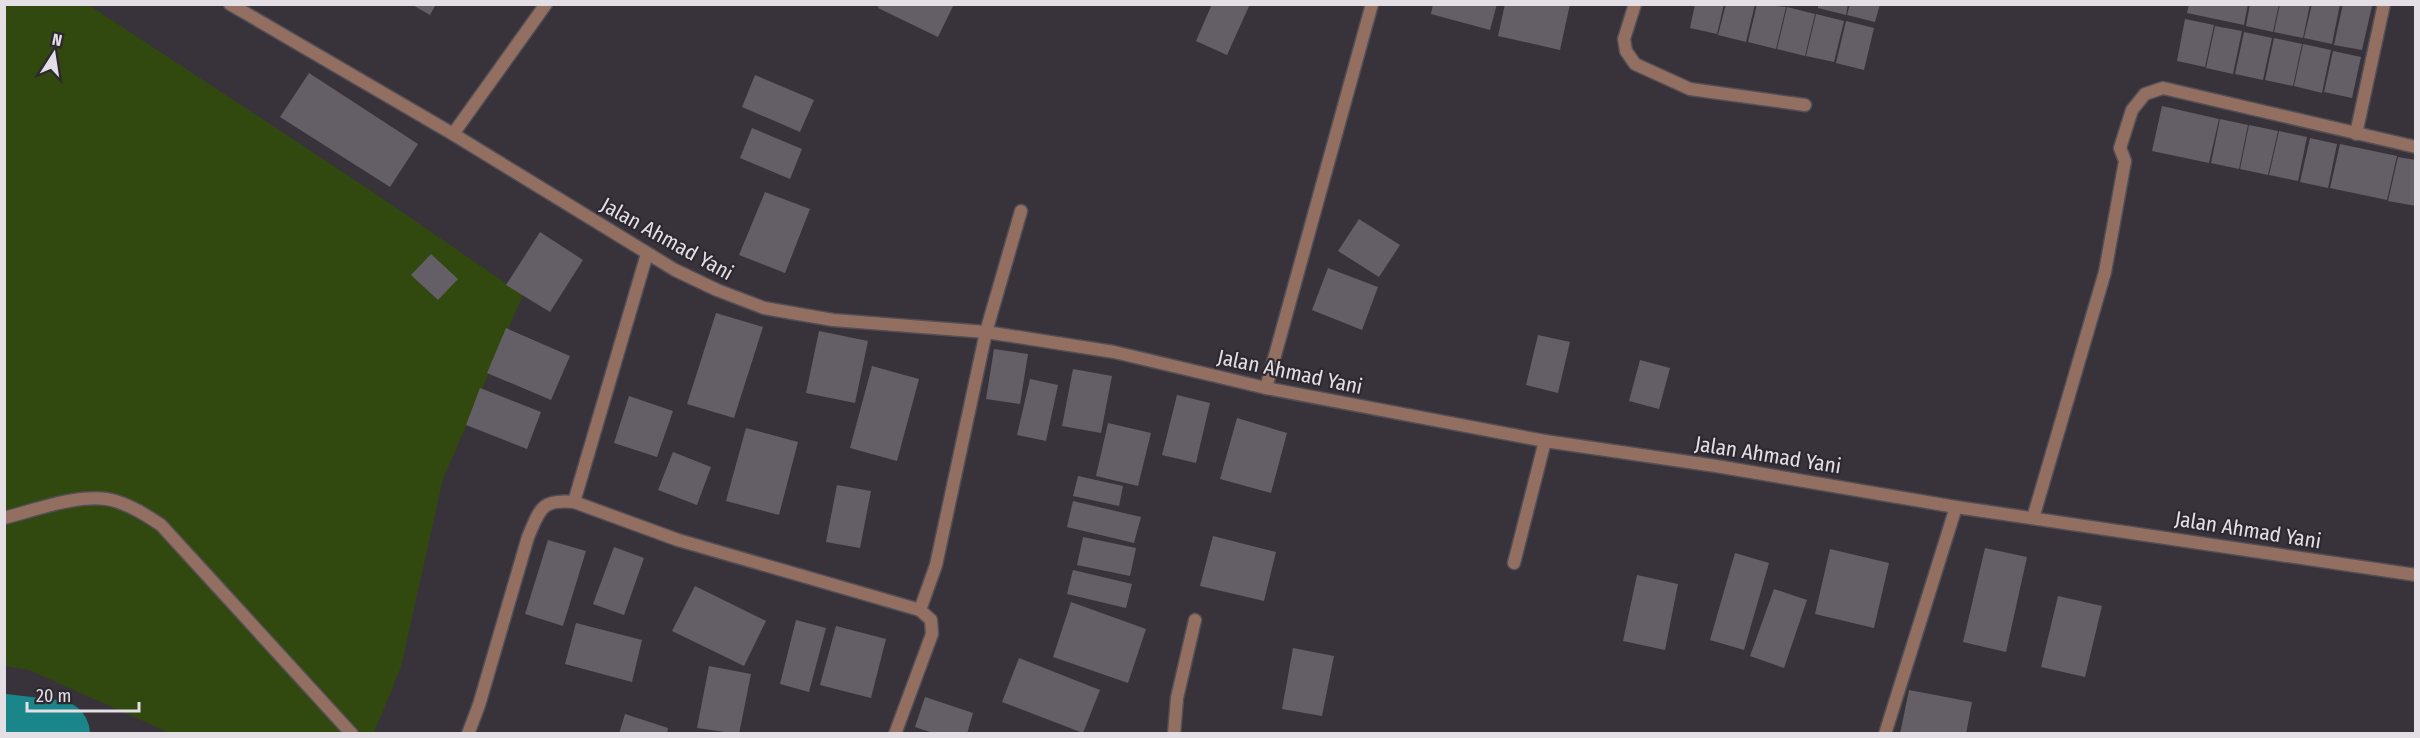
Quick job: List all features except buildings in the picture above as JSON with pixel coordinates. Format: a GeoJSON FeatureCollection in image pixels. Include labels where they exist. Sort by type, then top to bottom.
{"type":"FeatureCollection","features":[{"type":"Feature","properties":{"kind":"street","name":"Jalan Ahmad Yani"},"geometry":{"type":"LineString","coordinates":[[230,4],[453,134],[647,254],[694,280],[742,301],[793,315],[986,332],[1114,352],[1266,388],[1545,441],[1716,466],[1956,507],[2415,576]]}},
{"type":"Feature","properties":{"kind":"street"},"geometry":{"type":"LineString","coordinates":[[453,134],[546,4]]}},
{"type":"Feature","properties":{"kind":"street"},"geometry":{"type":"LineString","coordinates":[[1266,388],[1372,4]]}},
{"type":"Feature","properties":{"kind":"street"},"geometry":{"type":"LineString","coordinates":[[1635,4],[1624,39],[1626,51],[1635,64],[1690,89],[1805,105]]}},
{"type":"Feature","properties":{"kind":"street"},"geometry":{"type":"LineString","coordinates":[[2356,134],[2384,4]]}},
{"type":"Feature","properties":{"kind":"street"},"geometry":{"type":"LineString","coordinates":[[2033,518],[2105,272],[2125,161],[2120,148],[2132,110],[2145,94],[2163,88],[2415,147]]}},
{"type":"Feature","properties":{"kind":"street"},"geometry":{"type":"LineString","coordinates":[[920,610],[936,565],[986,332],[1021,211]]}},
{"type":"Feature","properties":{"kind":"street"},"geometry":{"type":"LineString","coordinates":[[574,502],[647,254]]}},
{"type":"Feature","properties":{"kind":"street"},"geometry":{"type":"LineString","coordinates":[[1514,563],[1545,441]]}},
{"type":"Feature","properties":{"kind":"street"},"geometry":{"type":"LineString","coordinates":[[4,518],[75,501],[98,498],[114,500],[137,509],[161,525],[352,734]]}},
{"type":"Feature","properties":{"kind":"street"},"geometry":{"type":"LineString","coordinates":[[468,734],[479,705],[528,537],[542,508],[551,501],[574,502],[678,540],[920,610],[931,620],[932,633],[895,734]]}},
{"type":"Feature","properties":{"kind":"street"},"geometry":{"type":"LineString","coordinates":[[1885,734],[1956,507]]}},
{"type":"Feature","properties":{"kind":"street"},"geometry":{"type":"LineString","coordinates":[[1174,734],[1177,698],[1195,620]]}},
{"type":"Feature","properties":{"kind":"green space"},"geometry":{"type":"Polygon","coordinates":[[[4,5],[89,5],[367,188],[523,295],[443,479],[401,667],[374,733],[170,733],[29,670],[5,666],[4,5]]]}},
{"type":"Feature","properties":{"kind":"waterway"},"geometry":{"type":"LineString","coordinates":[[4,728],[56,734]]}}]}
